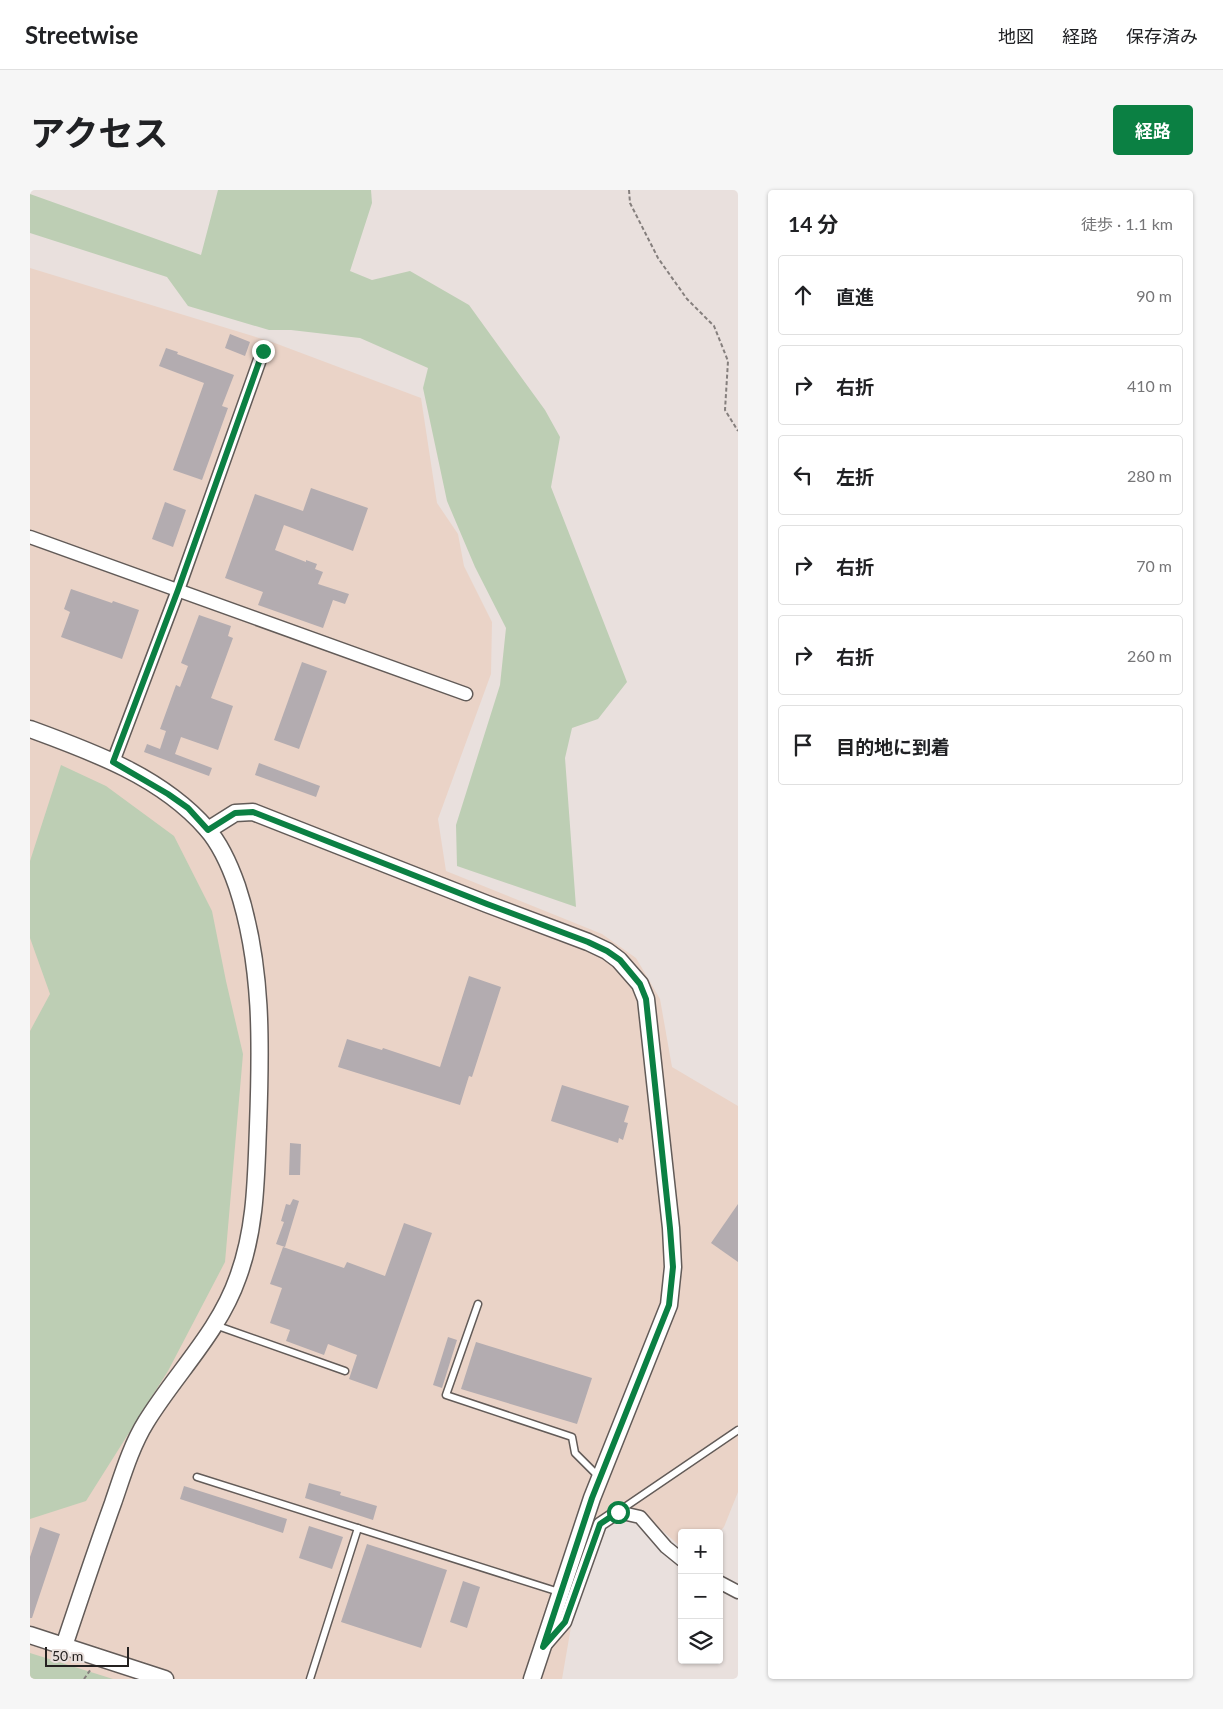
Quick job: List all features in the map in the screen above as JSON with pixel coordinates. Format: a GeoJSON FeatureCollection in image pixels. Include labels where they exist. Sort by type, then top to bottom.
{"type":"FeatureCollection","features":[{"type":"Feature","properties":{"kind":"street"},"geometry":{"type":"LineString","coordinates":[[113,762],[178,590],[263,351]]}},
{"type":"Feature","properties":{"kind":"street"},"geometry":{"type":"LineString","coordinates":[[30,537],[466,694]]}},
{"type":"Feature","properties":{"kind":"street"},"geometry":{"type":"LineString","coordinates":[[30,728],[113,762],[188,808],[208,830],[222,851],[232,872],[241,899],[254,952],[258,991],[260,1056],[255,1200],[250,1239],[239,1276],[229,1300],[215,1325],[145,1424],[125,1470],[64,1646]]}},
{"type":"Feature","properties":{"kind":"street"},"geometry":{"type":"LineString","coordinates":[[208,830],[235,813],[253,812],[607,951],[620,960],[640,984],[646,999],[673,1267],[669,1305],[600,1478],[532,1679]]}},
{"type":"Feature","properties":{"kind":"street"},"geometry":{"type":"LineString","coordinates":[[543,1647],[565,1622],[600,1524],[618,1512],[640,1517],[666,1547],[678,1557]]}},
{"type":"Feature","properties":{"kind":"street"},"geometry":{"type":"LineString","coordinates":[[723,1584],[738,1592]]}},
{"type":"Feature","properties":{"kind":"street"},"geometry":{"type":"LineString","coordinates":[[30,1635],[165,1679]]}},
{"type":"Feature","properties":{"kind":"lane"},"geometry":{"type":"LineString","coordinates":[[478,1304],[446,1396],[572,1438],[575,1453],[600,1478]]}},
{"type":"Feature","properties":{"kind":"lane"},"geometry":{"type":"LineString","coordinates":[[215,1325],[345,1371]]}},
{"type":"Feature","properties":{"kind":"lane"},"geometry":{"type":"LineString","coordinates":[[618,1512],[738,1430]]}},
{"type":"Feature","properties":{"kind":"lane"},"geometry":{"type":"LineString","coordinates":[[197,1477],[560,1592]]}},
{"type":"Feature","properties":{"kind":"lane"},"geometry":{"type":"LineString","coordinates":[[310,1679],[358,1528]]}},
{"type":"Feature","properties":{"kind":"path"},"geometry":{"type":"LineString","coordinates":[[629,190],[630,203],[658,258],[686,299],[714,326],[728,361],[725,410],[738,431]]}},
{"type":"Feature","properties":{"kind":"path"},"geometry":{"type":"LineString","coordinates":[[84,1679],[92,1668]]}},
{"type":"Feature","properties":{"kind":"shaded area"},"geometry":{"type":"Polygon","coordinates":[[[30,268],[272,342],[421,398],[437,503],[458,534],[464,566],[492,622],[491,674],[438,819],[446,871],[602,934],[636,958],[660,999],[672,1067],[738,1106],[738,1492],[722,1529],[678,1529],[678,1544],[638,1509],[608,1524],[572,1621],[562,1679],[30,1679],[30,268]]]}},
{"type":"Feature","properties":{"kind":"green space"},"geometry":{"type":"Polygon","coordinates":[[[218,190],[371,190],[372,203],[350,271],[372,280],[410,271],[469,305],[545,410],[560,437],[551,487],[627,682],[598,719],[572,728],[565,758],[576,907],[457,866],[456,825],[500,685],[506,628],[475,567],[447,501],[423,388],[428,368],[360,338],[291,330],[269,330],[188,306],[167,277],[30,233],[30,194],[201,255],[218,190]]]}},
{"type":"Feature","properties":{"kind":"green space"},"geometry":{"type":"Polygon","coordinates":[[[61,765],[106,786],[174,836],[212,911],[243,1054],[225,1262],[168,1371],[86,1501],[30,1519],[30,1031],[50,994],[30,938],[30,861],[61,765]]]}},
{"type":"Feature","properties":{"kind":"green space"},"geometry":{"type":"Polygon","coordinates":[[[30,1653],[113,1679],[30,1679],[30,1653]]]}},
{"type":"Feature","properties":{"kind":"building"},"geometry":{"type":"Polygon","coordinates":[[[230,334],[250,342],[245,356],[225,348],[230,334]]]}},
{"type":"Feature","properties":{"kind":"building"},"geometry":{"type":"Polygon","coordinates":[[[166,348],[178,352],[177,354],[234,375],[222,406],[228,408],[202,480],[173,470],[204,383],[159,366],[166,348]]]}},
{"type":"Feature","properties":{"kind":"building"},"geometry":{"type":"Polygon","coordinates":[[[311,488],[368,508],[353,551],[284,525],[275,550],[306,562],[306,560],[317,564],[315,569],[323,572],[318,584],[349,594],[345,604],[333,600],[323,628],[258,605],[263,592],[225,578],[255,494],[303,511],[311,488]]]}},
{"type":"Feature","properties":{"kind":"building"},"geometry":{"type":"Polygon","coordinates":[[[165,502],[186,510],[173,547],[152,539],[165,502]]]}},
{"type":"Feature","properties":{"kind":"building"},"geometry":{"type":"Polygon","coordinates":[[[71,589],[139,610],[122,659],[61,637],[70,612],[64,609],[71,589]]]}},
{"type":"Feature","properties":{"kind":"building"},"geometry":{"type":"Polygon","coordinates":[[[199,615],[231,626],[228,636],[233,638],[211,698],[233,706],[218,750],[181,737],[175,754],[212,768],[209,776],[144,752],[147,744],[160,749],[166,731],[160,729],[176,685],[180,687],[188,666],[181,663],[199,615]]]}},
{"type":"Feature","properties":{"kind":"building"},"geometry":{"type":"Polygon","coordinates":[[[302,662],[327,671],[299,749],[274,740],[302,662]]]}},
{"type":"Feature","properties":{"kind":"building"},"geometry":{"type":"Polygon","coordinates":[[[259,763],[320,786],[316,797],[255,775],[259,763]]]}},
{"type":"Feature","properties":{"kind":"building"},"geometry":{"type":"Polygon","coordinates":[[[469,976],[501,987],[472,1077],[469,1076],[460,1105],[338,1067],[347,1039],[382,1050],[383,1048],[440,1067],[469,976]]]}},
{"type":"Feature","properties":{"kind":"building"},"geometry":{"type":"Polygon","coordinates":[[[562,1085],[629,1106],[624,1122],[628,1123],[623,1140],[619,1138],[618,1143],[551,1121],[562,1085]]]}},
{"type":"Feature","properties":{"kind":"building"},"geometry":{"type":"Polygon","coordinates":[[[290,1143],[301,1144],[300,1175],[289,1175],[290,1143]]]}},
{"type":"Feature","properties":{"kind":"building"},"geometry":{"type":"Polygon","coordinates":[[[293,1199],[299,1201],[285,1247],[276,1244],[284,1222],[281,1221],[286,1204],[290,1205],[293,1199]]]}},
{"type":"Feature","properties":{"kind":"building"},"geometry":{"type":"Polygon","coordinates":[[[738,1204],[738,1262],[711,1243],[738,1204]]]}},
{"type":"Feature","properties":{"kind":"building"},"geometry":{"type":"Polygon","coordinates":[[[404,1223],[432,1233],[377,1389],[349,1379],[357,1355],[328,1344],[324,1355],[286,1341],[290,1330],[270,1323],[282,1288],[270,1284],[283,1247],[344,1268],[347,1262],[385,1276],[404,1223]]]}},
{"type":"Feature","properties":{"kind":"building"},"geometry":{"type":"Polygon","coordinates":[[[448,1337],[457,1340],[442,1388],[433,1385],[448,1337]]]}},
{"type":"Feature","properties":{"kind":"building"},"geometry":{"type":"Polygon","coordinates":[[[476,1342],[592,1378],[577,1424],[461,1389],[476,1342]]]}},
{"type":"Feature","properties":{"kind":"building"},"geometry":{"type":"Polygon","coordinates":[[[309,1483],[341,1492],[340,1495],[377,1506],[373,1520],[305,1498],[309,1483]]]}},
{"type":"Feature","properties":{"kind":"building"},"geometry":{"type":"Polygon","coordinates":[[[184,1486],[287,1519],[283,1533],[180,1499],[184,1486]]]}},
{"type":"Feature","properties":{"kind":"building"},"geometry":{"type":"Polygon","coordinates":[[[309,1526],[343,1537],[332,1569],[299,1558],[309,1526]]]}},
{"type":"Feature","properties":{"kind":"building"},"geometry":{"type":"Polygon","coordinates":[[[40,1527],[60,1534],[32,1618],[30,1618],[30,1557],[40,1527]]]}},
{"type":"Feature","properties":{"kind":"building"},"geometry":{"type":"Polygon","coordinates":[[[367,1544],[447,1570],[421,1648],[341,1622],[367,1544]]]}},
{"type":"Feature","properties":{"kind":"building"},"geometry":{"type":"Polygon","coordinates":[[[463,1581],[480,1587],[467,1628],[450,1622],[463,1581]]]}},
{"type":"Feature","properties":{"kind":"route"},"geometry":{"type":"LineString","coordinates":[[263,351],[178,590],[113,762],[188,808],[208,830],[235,813],[253,812],[588,942],[620,960],[640,984],[646,999],[670,1228],[673,1267],[669,1305],[592,1498],[543,1647],[565,1622],[600,1524],[618,1512]]}}]}
